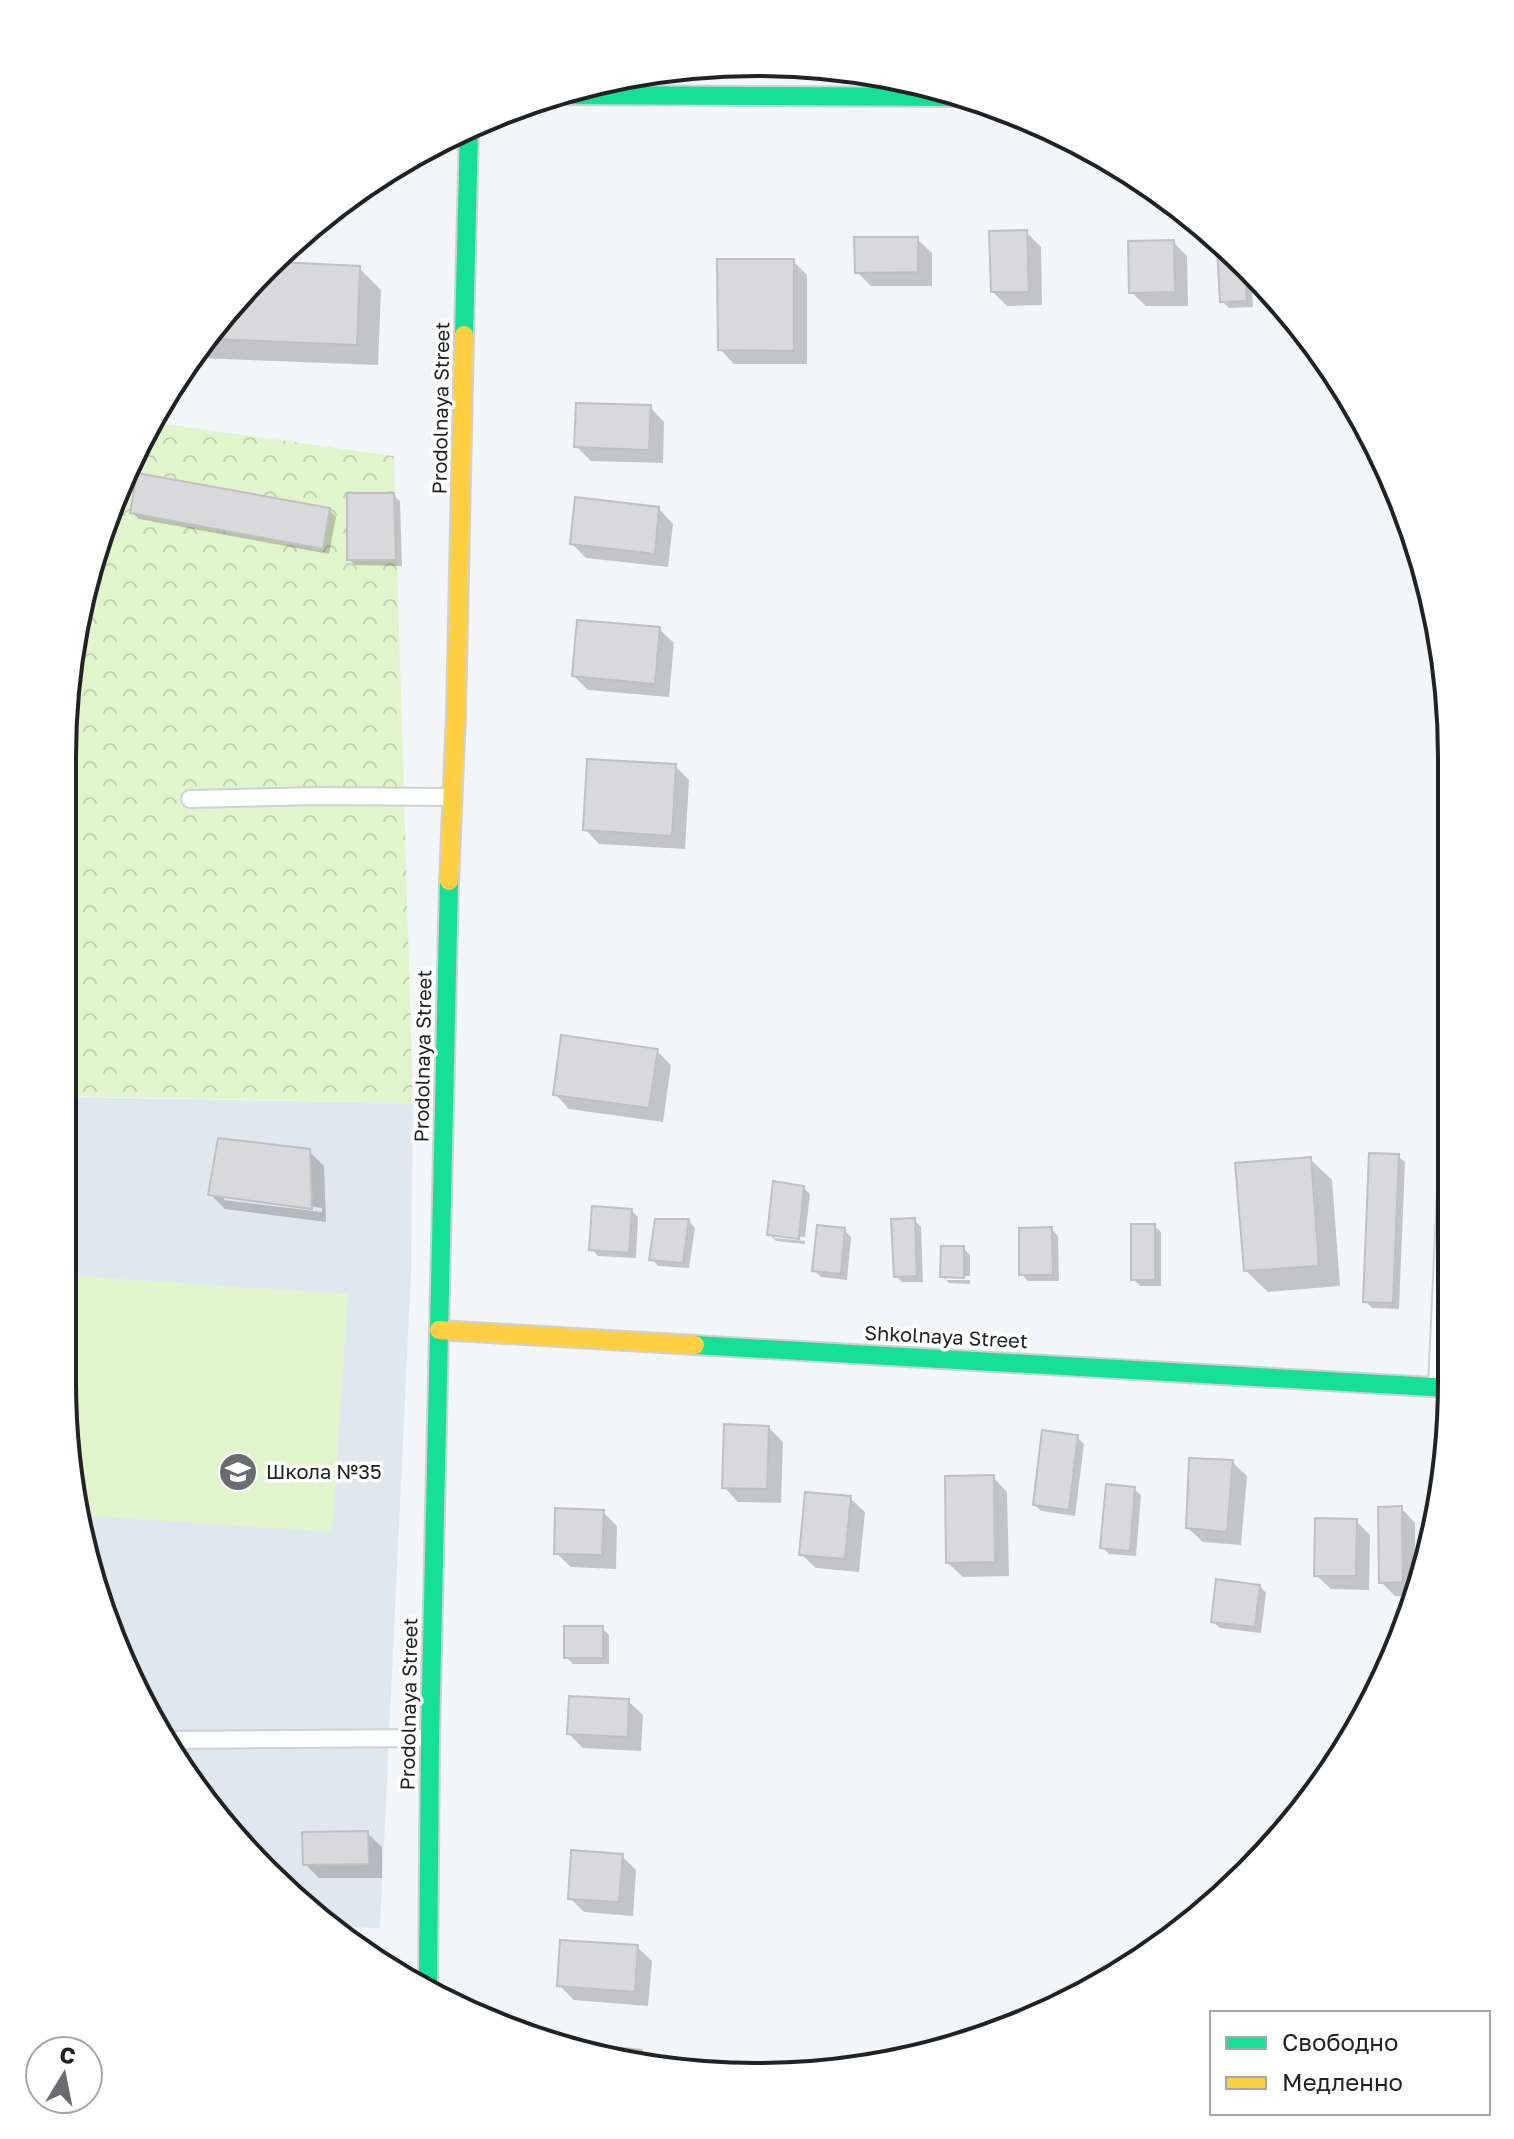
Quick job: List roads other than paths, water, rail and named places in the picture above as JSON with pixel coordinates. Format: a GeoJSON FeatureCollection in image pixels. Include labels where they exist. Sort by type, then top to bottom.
{"type":"FeatureCollection","features":[{"type":"Feature","properties":{"kind":"street"},"geometry":{"type":"LineString","coordinates":[[597,95],[923,97]]}},
{"type":"Feature","properties":{"kind":"street","name":"Prodolnaya Street"},"geometry":{"type":"LineString","coordinates":[[428,1978],[439,1330],[469,140]]}},
{"type":"Feature","properties":{"kind":"street","name":"Shkolnaya Street"},"geometry":{"type":"LineString","coordinates":[[439,1330],[1438,1388]]}},
{"type":"Feature","properties":{"kind":"lane"},"geometry":{"type":"LineString","coordinates":[[190,799],[451,797]]}},
{"type":"Feature","properties":{"kind":"lane"},"geometry":{"type":"LineString","coordinates":[[178,1740],[430,1738]]}},
{"type":"Feature","properties":{"kind":"place","name":"Школа №35"},"geometry":{"type":"Point","coordinates":[238,1472]}}]}
